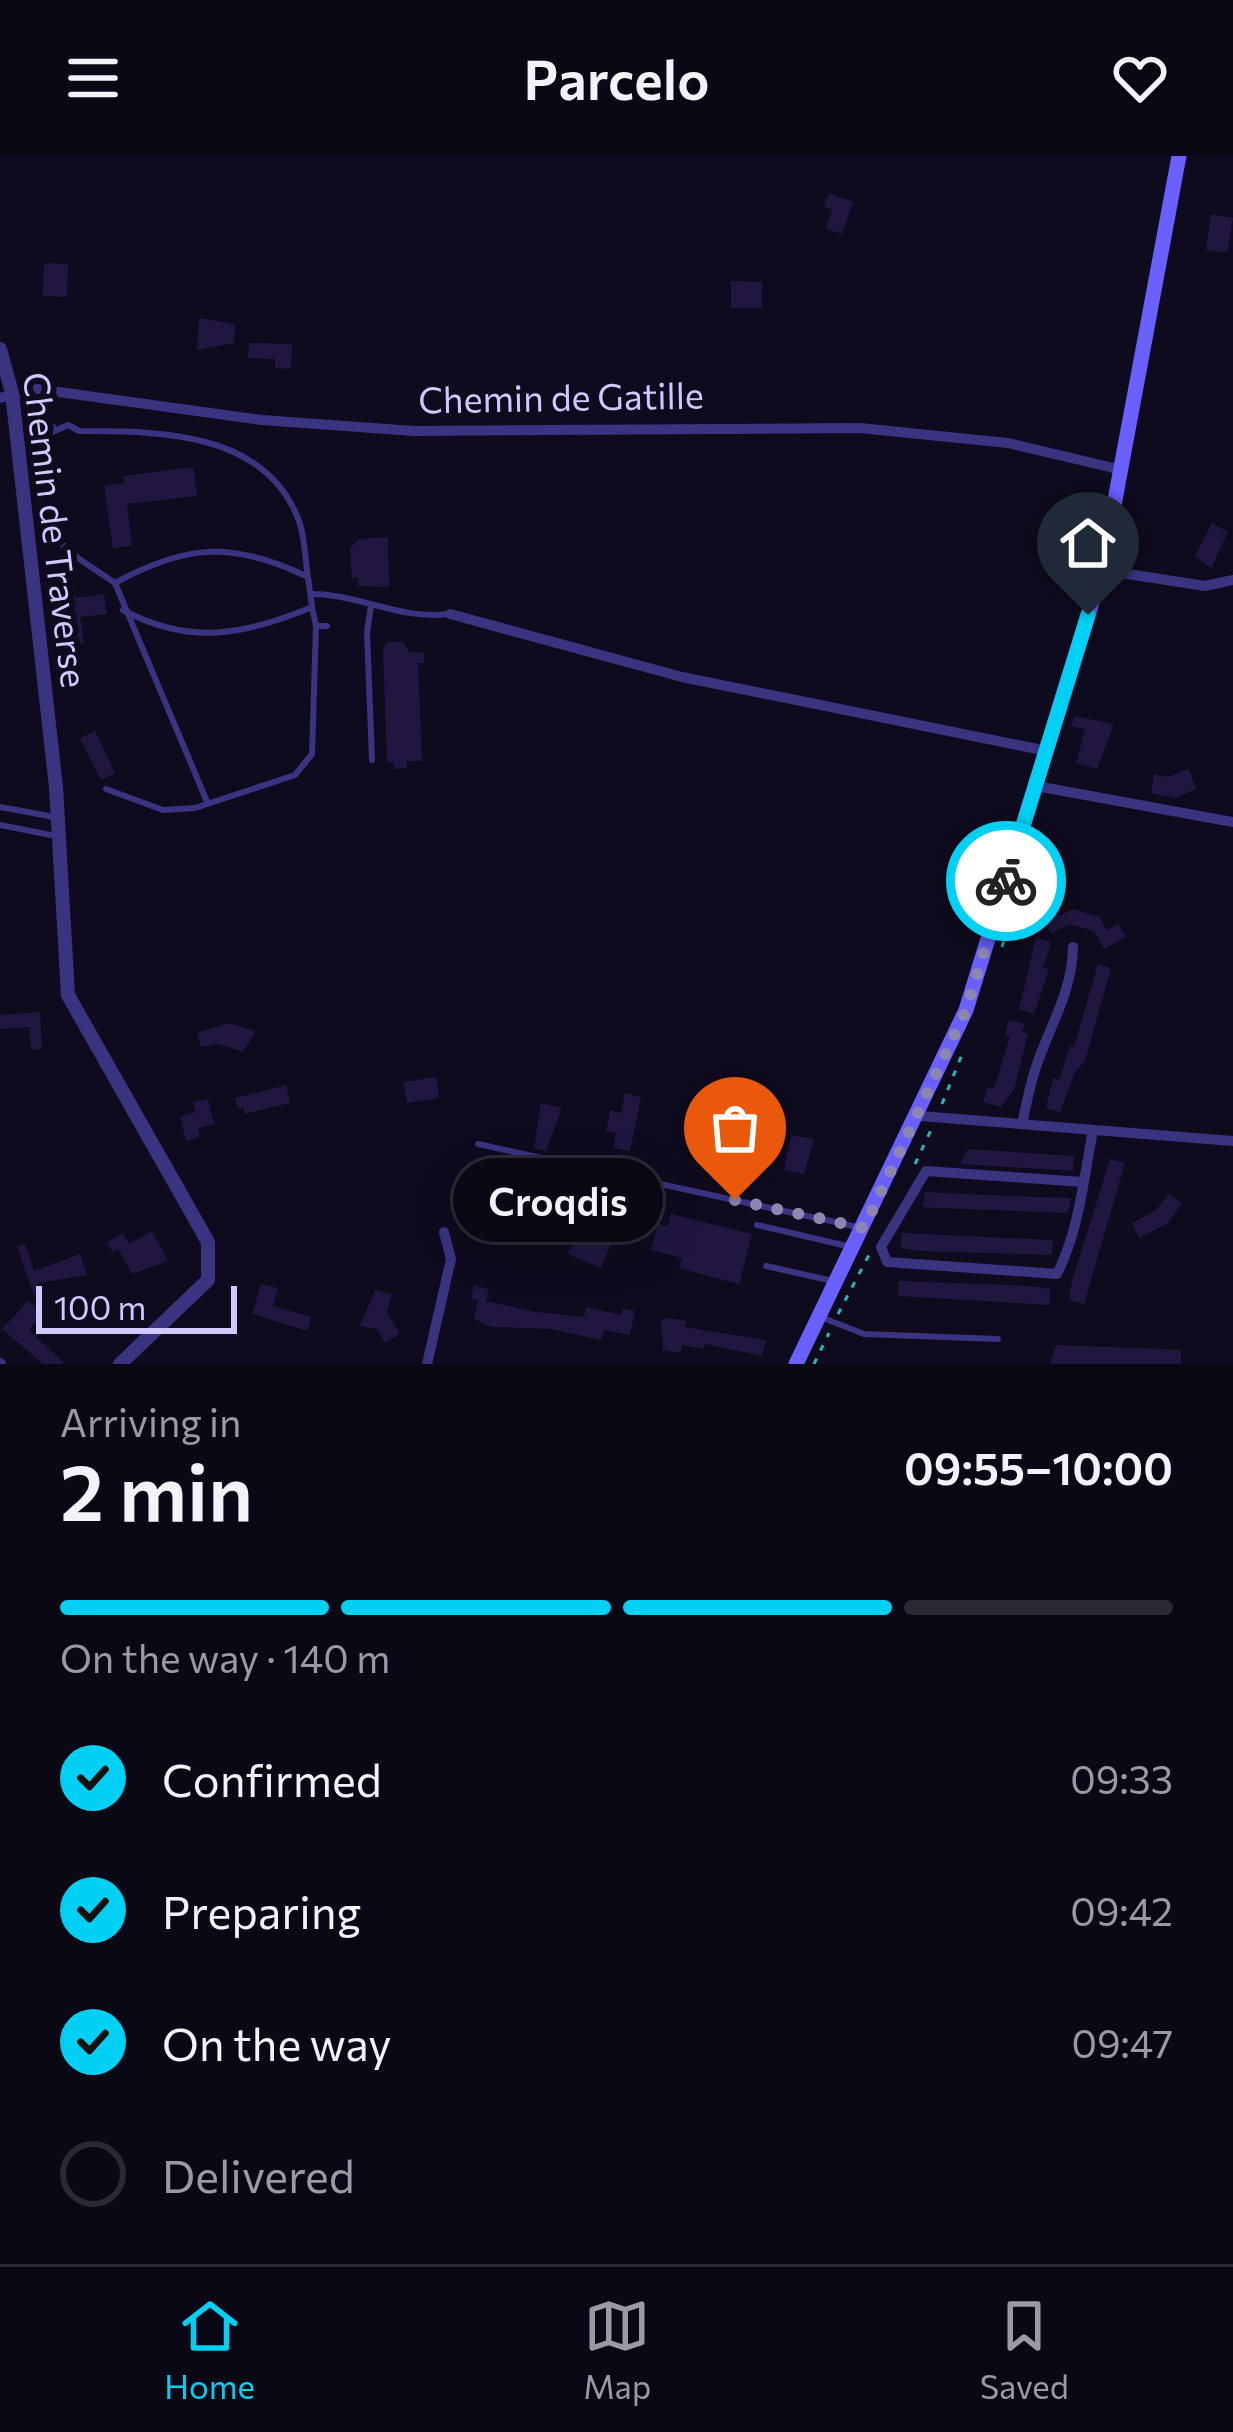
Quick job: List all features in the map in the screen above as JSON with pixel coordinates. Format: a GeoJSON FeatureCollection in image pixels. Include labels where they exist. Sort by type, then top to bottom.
{"type":"FeatureCollection","features":[{"type":"Feature","properties":{"kind":"main road"},"geometry":{"type":"LineString","coordinates":[[796,1364],[920,1116],[966,1010],[1102,570],[1179,156]]}},
{"type":"Feature","properties":{"kind":"street","name":"Chemin de Traverse"},"geometry":{"type":"LineString","coordinates":[[0,349],[10,394],[58,818],[68,995],[208,1242],[208,1280],[120,1364]]}},
{"type":"Feature","properties":{"kind":"street","name":"Chemin de Gatille"},"geometry":{"type":"LineString","coordinates":[[10,394],[37,389],[262,421],[414,430],[860,428],[1008,443],[1122,470]]}},
{"type":"Feature","properties":{"kind":"street"},"geometry":{"type":"LineString","coordinates":[[1102,570],[1205,586],[1233,580]]}},
{"type":"Feature","properties":{"kind":"street"},"geometry":{"type":"LineString","coordinates":[[450,614],[682,677],[1047,751]]}},
{"type":"Feature","properties":{"kind":"street"},"geometry":{"type":"LineString","coordinates":[[1036,786],[1233,823]]}},
{"type":"Feature","properties":{"kind":"street"},"geometry":{"type":"LineString","coordinates":[[1022,1124],[1035,1069],[1056,1027],[1072,972],[1073,946]]}},
{"type":"Feature","properties":{"kind":"street"},"geometry":{"type":"LineString","coordinates":[[920,1116],[1233,1141]]}},
{"type":"Feature","properties":{"kind":"street"},"geometry":{"type":"LineString","coordinates":[[1083,1182],[926,1171],[881,1247],[887,1262],[1057,1274],[1083,1182],[1094,1130]]}},
{"type":"Feature","properties":{"kind":"street"},"geometry":{"type":"LineString","coordinates":[[427,1364],[452,1258],[444,1232]]}},
{"type":"Feature","properties":{"kind":"lane"},"geometry":{"type":"LineString","coordinates":[[10,394],[53,427],[170,434],[214,442],[236,453],[284,491],[300,523],[316,626],[312,754],[295,775],[208,804],[164,810],[106,789]]}},
{"type":"Feature","properties":{"kind":"lane"},"geometry":{"type":"LineString","coordinates":[[53,427],[39,438],[34,451],[34,476],[47,519],[66,550],[89,571],[115,583],[208,804]]}},
{"type":"Feature","properties":{"kind":"lane"},"geometry":{"type":"LineString","coordinates":[[115,583],[158,559],[217,550],[282,564],[308,577]]}},
{"type":"Feature","properties":{"kind":"lane"},"geometry":{"type":"LineString","coordinates":[[311,594],[348,594],[371,606],[425,617],[450,614]]}},
{"type":"Feature","properties":{"kind":"lane"},"geometry":{"type":"LineString","coordinates":[[371,606],[367,632],[372,760]]}},
{"type":"Feature","properties":{"kind":"lane"},"geometry":{"type":"LineString","coordinates":[[123,610],[189,635],[226,636],[312,607]]}},
{"type":"Feature","properties":{"kind":"lane"},"geometry":{"type":"LineString","coordinates":[[316,626],[327,626]]}},
{"type":"Feature","properties":{"kind":"lane"},"geometry":{"type":"LineString","coordinates":[[0,807],[58,818]]}},
{"type":"Feature","properties":{"kind":"lane"},"geometry":{"type":"LineString","coordinates":[[0,825],[59,836]]}},
{"type":"Feature","properties":{"kind":"lane"},"geometry":{"type":"LineString","coordinates":[[478,1144],[864,1228]]}},
{"type":"Feature","properties":{"kind":"lane"},"geometry":{"type":"LineString","coordinates":[[757,1225],[854,1247]]}},
{"type":"Feature","properties":{"kind":"lane"},"geometry":{"type":"LineString","coordinates":[[766,1266],[837,1282]]}},
{"type":"Feature","properties":{"kind":"lane"},"geometry":{"type":"LineString","coordinates":[[820,1317],[864,1334],[998,1340]]}},
{"type":"Feature","properties":{"kind":"building"},"geometry":{"type":"Polygon","coordinates":[[[829,193],[853,202],[842,234],[826,229],[832,209],[824,207],[829,193]]]}},
{"type":"Feature","properties":{"kind":"building"},"geometry":{"type":"Polygon","coordinates":[[[1211,214],[1233,218],[1227,253],[1206,250],[1211,214]]]}},
{"type":"Feature","properties":{"kind":"building"},"geometry":{"type":"Polygon","coordinates":[[[44,263],[68,264],[67,297],[43,296],[44,263]]]}},
{"type":"Feature","properties":{"kind":"building"},"geometry":{"type":"Polygon","coordinates":[[[731,281],[762,282],[762,308],[731,308],[731,281]]]}},
{"type":"Feature","properties":{"kind":"building"},"geometry":{"type":"Polygon","coordinates":[[[199,318],[235,324],[234,343],[197,350],[199,318]]]}},
{"type":"Feature","properties":{"kind":"building"},"geometry":{"type":"Polygon","coordinates":[[[249,343],[292,344],[291,369],[275,368],[275,359],[248,358],[249,343]]]}},
{"type":"Feature","properties":{"kind":"building"},"geometry":{"type":"Polygon","coordinates":[[[193,467],[197,496],[127,504],[132,546],[113,548],[104,486],[125,483],[123,476],[193,467]]]}},
{"type":"Feature","properties":{"kind":"building"},"geometry":{"type":"Polygon","coordinates":[[[1212,523],[1228,532],[1211,568],[1195,556],[1212,523]]]}},
{"type":"Feature","properties":{"kind":"building"},"geometry":{"type":"Polygon","coordinates":[[[388,537],[389,587],[358,586],[358,578],[352,578],[350,548],[359,539],[388,537]]]}},
{"type":"Feature","properties":{"kind":"building"},"geometry":{"type":"Polygon","coordinates":[[[71,571],[75,598],[104,594],[107,614],[80,617],[84,643],[52,648],[50,629],[64,627],[59,592],[46,594],[44,575],[71,571]]]}},
{"type":"Feature","properties":{"kind":"building"},"geometry":{"type":"Polygon","coordinates":[[[388,642],[403,642],[409,652],[424,653],[424,663],[418,663],[422,761],[406,761],[407,768],[394,769],[394,762],[387,762],[383,649],[388,642]]]}},
{"type":"Feature","properties":{"kind":"building"},"geometry":{"type":"Polygon","coordinates":[[[1075,716],[1114,724],[1097,769],[1076,763],[1085,729],[1071,726],[1075,716]]]}},
{"type":"Feature","properties":{"kind":"building"},"geometry":{"type":"Polygon","coordinates":[[[95,731],[115,773],[101,780],[80,738],[95,731]]]}},
{"type":"Feature","properties":{"kind":"building"},"geometry":{"type":"Polygon","coordinates":[[[1189,769],[1196,789],[1175,798],[1151,793],[1154,774],[1168,777],[1189,769]]]}},
{"type":"Feature","properties":{"kind":"building"},"geometry":{"type":"Polygon","coordinates":[[[1053,904],[1059,916],[1073,909],[1099,917],[1107,930],[1118,924],[1126,937],[1104,949],[1094,931],[1069,924],[1051,934],[1039,912],[1053,904]]]}},
{"type":"Feature","properties":{"kind":"building"},"geometry":{"type":"Polygon","coordinates":[[[1036,938],[1051,942],[1043,968],[1049,969],[1034,1014],[1019,1009],[1036,938]]]}},
{"type":"Feature","properties":{"kind":"building"},"geometry":{"type":"Polygon","coordinates":[[[1098,964],[1111,968],[1085,1061],[1075,1072],[1060,1112],[1046,1108],[1053,1078],[1059,1080],[1070,1046],[1074,1047],[1098,964]]]}},
{"type":"Feature","properties":{"kind":"building"},"geometry":{"type":"Polygon","coordinates":[[[40,1012],[42,1049],[31,1050],[29,1027],[0,1029],[0,1015],[40,1012]]]}},
{"type":"Feature","properties":{"kind":"building"},"geometry":{"type":"Polygon","coordinates":[[[1009,1020],[1025,1024],[1022,1032],[1028,1034],[1014,1089],[1001,1107],[983,1102],[987,1087],[994,1089],[1010,1036],[1005,1035],[1009,1020]]]}},
{"type":"Feature","properties":{"kind":"building"},"geometry":{"type":"Polygon","coordinates":[[[229,1023],[256,1031],[243,1052],[219,1044],[201,1047],[197,1033],[229,1023]]]}},
{"type":"Feature","properties":{"kind":"building"},"geometry":{"type":"Polygon","coordinates":[[[436,1077],[439,1098],[407,1103],[403,1082],[436,1077]]]}},
{"type":"Feature","properties":{"kind":"building"},"geometry":{"type":"Polygon","coordinates":[[[286,1085],[290,1103],[245,1114],[244,1108],[238,1109],[235,1098],[286,1085]]]}},
{"type":"Feature","properties":{"kind":"building"},"geometry":{"type":"Polygon","coordinates":[[[625,1093],[641,1097],[630,1151],[613,1148],[616,1133],[606,1131],[610,1110],[621,1113],[625,1093]]]}},
{"type":"Feature","properties":{"kind":"building"},"geometry":{"type":"Polygon","coordinates":[[[208,1099],[214,1124],[198,1128],[200,1137],[186,1141],[180,1116],[196,1112],[193,1102],[208,1099]]]}},
{"type":"Feature","properties":{"kind":"building"},"geometry":{"type":"Polygon","coordinates":[[[541,1103],[562,1108],[546,1151],[534,1148],[541,1103]]]}},
{"type":"Feature","properties":{"kind":"building"},"geometry":{"type":"Polygon","coordinates":[[[791,1135],[814,1139],[804,1174],[784,1170],[791,1135]]]}},
{"type":"Feature","properties":{"kind":"building"},"geometry":{"type":"Polygon","coordinates":[[[968,1149],[1074,1156],[1073,1171],[960,1164],[968,1149]]]}},
{"type":"Feature","properties":{"kind":"building"},"geometry":{"type":"Polygon","coordinates":[[[1110,1159],[1125,1163],[1084,1304],[1069,1300],[1072,1281],[1110,1159]]]}},
{"type":"Feature","properties":{"kind":"building"},"geometry":{"type":"Polygon","coordinates":[[[925,1192],[1071,1198],[1068,1213],[937,1208],[923,1207],[925,1192]]]}},
{"type":"Feature","properties":{"kind":"building"},"geometry":{"type":"Polygon","coordinates":[[[1169,1194],[1182,1203],[1168,1223],[1139,1238],[1132,1223],[1156,1210],[1169,1194]]]}},
{"type":"Feature","properties":{"kind":"building"},"geometry":{"type":"Polygon","coordinates":[[[671,1214],[752,1234],[739,1284],[679,1268],[682,1258],[651,1250],[658,1224],[668,1226],[671,1214]]]}},
{"type":"Feature","properties":{"kind":"building"},"geometry":{"type":"Polygon","coordinates":[[[152,1231],[168,1261],[132,1274],[118,1249],[113,1253],[107,1242],[123,1233],[129,1244],[152,1231]]]}},
{"type":"Feature","properties":{"kind":"building"},"geometry":{"type":"Polygon","coordinates":[[[582,1232],[611,1243],[601,1268],[567,1254],[582,1232]]]}},
{"type":"Feature","properties":{"kind":"building"},"geometry":{"type":"Polygon","coordinates":[[[901,1233],[1053,1240],[1052,1255],[920,1251],[901,1248],[901,1233]]]}},
{"type":"Feature","properties":{"kind":"building"},"geometry":{"type":"Polygon","coordinates":[[[25,1244],[34,1271],[80,1254],[87,1275],[38,1283],[34,1296],[17,1246],[25,1244]]]}},
{"type":"Feature","properties":{"kind":"building"},"geometry":{"type":"Polygon","coordinates":[[[899,1281],[1050,1289],[1050,1305],[898,1296],[899,1281]]]}},
{"type":"Feature","properties":{"kind":"building"},"geometry":{"type":"Polygon","coordinates":[[[261,1284],[278,1288],[273,1306],[311,1317],[307,1331],[252,1314],[261,1284]]]}},
{"type":"Feature","properties":{"kind":"building"},"geometry":{"type":"Polygon","coordinates":[[[474,1285],[489,1289],[486,1301],[536,1312],[584,1317],[586,1307],[621,1315],[623,1309],[635,1311],[630,1335],[604,1330],[601,1340],[551,1329],[492,1327],[474,1319],[478,1300],[471,1298],[474,1285]]]}},
{"type":"Feature","properties":{"kind":"building"},"geometry":{"type":"Polygon","coordinates":[[[375,1290],[392,1294],[387,1312],[400,1334],[385,1343],[377,1329],[360,1326],[375,1290]]]}},
{"type":"Feature","properties":{"kind":"building"},"geometry":{"type":"Polygon","coordinates":[[[28,1301],[42,1313],[29,1330],[65,1364],[43,1364],[2,1329],[28,1301]]]}},
{"type":"Feature","properties":{"kind":"building"},"geometry":{"type":"Polygon","coordinates":[[[661,1320],[686,1321],[685,1327],[766,1340],[762,1356],[705,1344],[704,1349],[682,1345],[680,1353],[663,1350],[661,1320]]]}},
{"type":"Feature","properties":{"kind":"building"},"geometry":{"type":"Polygon","coordinates":[[[1056,1345],[1181,1350],[1181,1364],[1050,1364],[1056,1345]]]}},
{"type":"Feature","properties":{"kind":"way so far"},"geometry":{"type":"LineString","coordinates":[[735,1200],[864,1228],[966,1010],[1006,881]]}},
{"type":"Feature","properties":{"kind":"place","name":"Croqdis"},"geometry":{"type":"Point","coordinates":[735,1200]}},
{"type":"Feature","properties":{"kind":"route"},"geometry":{"type":"LineString","coordinates":[[1006,881],[1088,615]]}}]}
